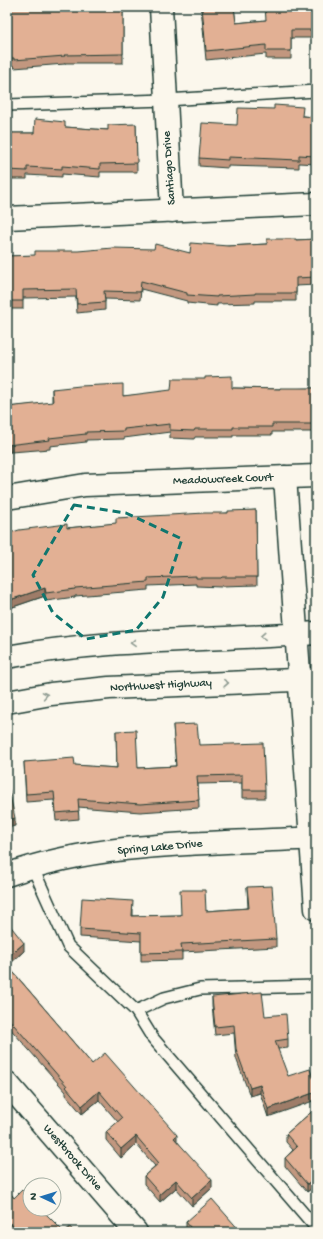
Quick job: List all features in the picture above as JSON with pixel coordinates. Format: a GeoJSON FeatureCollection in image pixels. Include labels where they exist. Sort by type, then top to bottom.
{"type":"FeatureCollection","features":[{"type":"Feature","properties":{"kind":"street","name":"Santiago Drive"},"geometry":{"type":"LineString","coordinates":[[161,7],[172,211],[316,204]]}},
{"type":"Feature","properties":{"kind":"street"},"geometry":{"type":"LineString","coordinates":[[7,218],[172,211]]}},
{"type":"Feature","properties":{"kind":"street"},"geometry":{"type":"LineString","coordinates":[[285,477],[316,476]]}},
{"type":"Feature","properties":{"kind":"street","name":"Meadowcreek Court"},"geometry":{"type":"LineString","coordinates":[[7,498],[85,485],[285,477],[306,634],[316,909]]}},
{"type":"Feature","properties":{"kind":"street"},"geometry":{"type":"LineString","coordinates":[[7,657],[36,652],[110,644],[306,634]]}},
{"type":"Feature","properties":{"kind":"street","name":"Northwest Highway"},"geometry":{"type":"LineString","coordinates":[[7,702],[51,694],[109,688],[308,679]]}},
{"type":"Feature","properties":{"kind":"street","name":"Spring Lake Drive"},"geometry":{"type":"LineString","coordinates":[[7,875],[32,866],[84,855],[159,846],[313,839]]}},
{"type":"Feature","properties":{"kind":"street","name":"Westbrook Drive"},"geometry":{"type":"LineString","coordinates":[[7,1083],[136,1232]]}},
{"type":"Feature","properties":{"kind":"lane"},"geometry":{"type":"LineString","coordinates":[[7,105],[166,100],[316,91]]}},
{"type":"Feature","properties":{"kind":"lane"},"geometry":{"type":"LineString","coordinates":[[32,866],[68,946],[136,1011],[152,1037],[316,1228]]}},
{"type":"Feature","properties":{"kind":"lane"},"geometry":{"type":"LineString","coordinates":[[136,1011],[164,998],[200,989],[316,986]]}},
{"type":"Feature","properties":{"kind":"highlighted area"},"geometry":{"type":"Polygon","coordinates":[[[74,505],[126,513],[182,539],[163,597],[136,630],[86,639],[53,613],[33,575],[74,505]]]}},
{"type":"Feature","properties":{"kind":"building"},"geometry":{"type":"Polygon","coordinates":[[[7,7],[123,7],[123,54],[64,55],[65,56],[14,60],[14,58],[7,58],[7,7]]]}},
{"type":"Feature","properties":{"kind":"building"},"geometry":{"type":"Polygon","coordinates":[[[202,7],[234,7],[236,23],[266,20],[265,7],[316,7],[316,30],[291,30],[291,51],[266,51],[266,45],[206,51],[202,7]]]}},
{"type":"Feature","properties":{"kind":"building"},"geometry":{"type":"Polygon","coordinates":[[[274,105],[303,107],[302,116],[316,117],[316,156],[299,155],[299,160],[228,157],[228,160],[199,158],[202,123],[237,125],[238,108],[274,109],[274,105]]]}},
{"type":"Feature","properties":{"kind":"building"},"geometry":{"type":"Polygon","coordinates":[[[35,119],[65,122],[65,127],[108,130],[108,125],[136,124],[137,163],[100,164],[100,169],[62,166],[62,169],[27,167],[27,171],[7,170],[7,133],[34,133],[35,119]]]}},
{"type":"Feature","properties":{"kind":"building"},"geometry":{"type":"Polygon","coordinates":[[[267,239],[316,239],[316,277],[296,278],[296,293],[255,293],[217,297],[187,295],[187,293],[141,281],[140,292],[104,291],[105,302],[77,304],[76,289],[23,290],[23,301],[7,301],[7,256],[35,255],[35,251],[78,251],[113,248],[154,249],[155,244],[190,253],[191,243],[228,246],[267,244],[267,239]]]}},
{"type":"Feature","properties":{"kind":"building"},"geometry":{"type":"Polygon","coordinates":[[[232,376],[232,388],[316,388],[316,424],[272,424],[272,427],[233,427],[233,429],[195,429],[194,431],[170,430],[170,424],[124,429],[124,431],[86,432],[86,434],[49,438],[50,440],[7,445],[7,407],[53,402],[52,389],[123,384],[123,396],[171,390],[172,379],[205,379],[205,377],[232,376]]]}},
{"type":"Feature","properties":{"kind":"building"},"geometry":{"type":"Polygon","coordinates":[[[256,510],[257,577],[196,578],[196,576],[148,578],[148,582],[75,588],[46,593],[45,588],[7,601],[7,534],[19,530],[67,524],[67,528],[116,523],[116,518],[228,513],[228,511],[256,510]]]}},
{"type":"Feature","properties":{"kind":"building"},"geometry":{"type":"Polygon","coordinates":[[[197,724],[199,745],[263,743],[265,790],[242,790],[242,775],[197,776],[199,800],[140,804],[78,799],[79,811],[56,813],[54,792],[26,794],[24,762],[74,758],[75,765],[117,768],[116,731],[136,730],[138,768],[176,766],[173,725],[197,724]]]}},
{"type":"Feature","properties":{"kind":"building"},"geometry":{"type":"Polygon","coordinates":[[[7,786],[15,818],[7,820],[7,786]]]}},
{"type":"Feature","properties":{"kind":"building"},"geometry":{"type":"Polygon","coordinates":[[[272,886],[276,939],[181,944],[182,952],[141,953],[141,933],[80,929],[82,898],[133,901],[132,916],[181,915],[180,890],[205,890],[206,911],[249,908],[247,887],[272,886]]]}},
{"type":"Feature","properties":{"kind":"building"},"geometry":{"type":"Polygon","coordinates":[[[8,923],[24,943],[7,958],[7,924],[8,923]]]}},
{"type":"Feature","properties":{"kind":"building"},"geometry":{"type":"Polygon","coordinates":[[[7,965],[92,1064],[105,1053],[177,1135],[174,1138],[212,1180],[192,1198],[176,1180],[160,1194],[144,1176],[159,1163],[136,1136],[121,1149],[106,1132],[122,1118],[99,1091],[82,1106],[66,1087],[67,1086],[7,1017],[7,965]]]}},
{"type":"Feature","properties":{"kind":"building"},"geometry":{"type":"Polygon","coordinates":[[[262,992],[265,1016],[286,1014],[288,1039],[275,1041],[288,1076],[310,1069],[316,1086],[316,1092],[268,1109],[260,1085],[250,1088],[236,1049],[234,1025],[215,1027],[212,997],[262,992]]]}},
{"type":"Feature","properties":{"kind":"building"},"geometry":{"type":"Polygon","coordinates":[[[316,1108],[316,1177],[307,1184],[285,1158],[297,1147],[286,1134],[316,1108]]]}},
{"type":"Feature","properties":{"kind":"building"},"geometry":{"type":"Polygon","coordinates":[[[7,1189],[14,1198],[22,1190],[22,1217],[49,1217],[64,1232],[19,1232],[7,1220],[7,1189]]]}},
{"type":"Feature","properties":{"kind":"building"},"geometry":{"type":"Polygon","coordinates":[[[212,1199],[241,1232],[194,1232],[186,1222],[212,1199]]]}},
{"type":"Feature","properties":{"kind":"building"},"geometry":{"type":"Polygon","coordinates":[[[70,1227],[74,1232],[64,1232],[70,1227]]]}}]}
